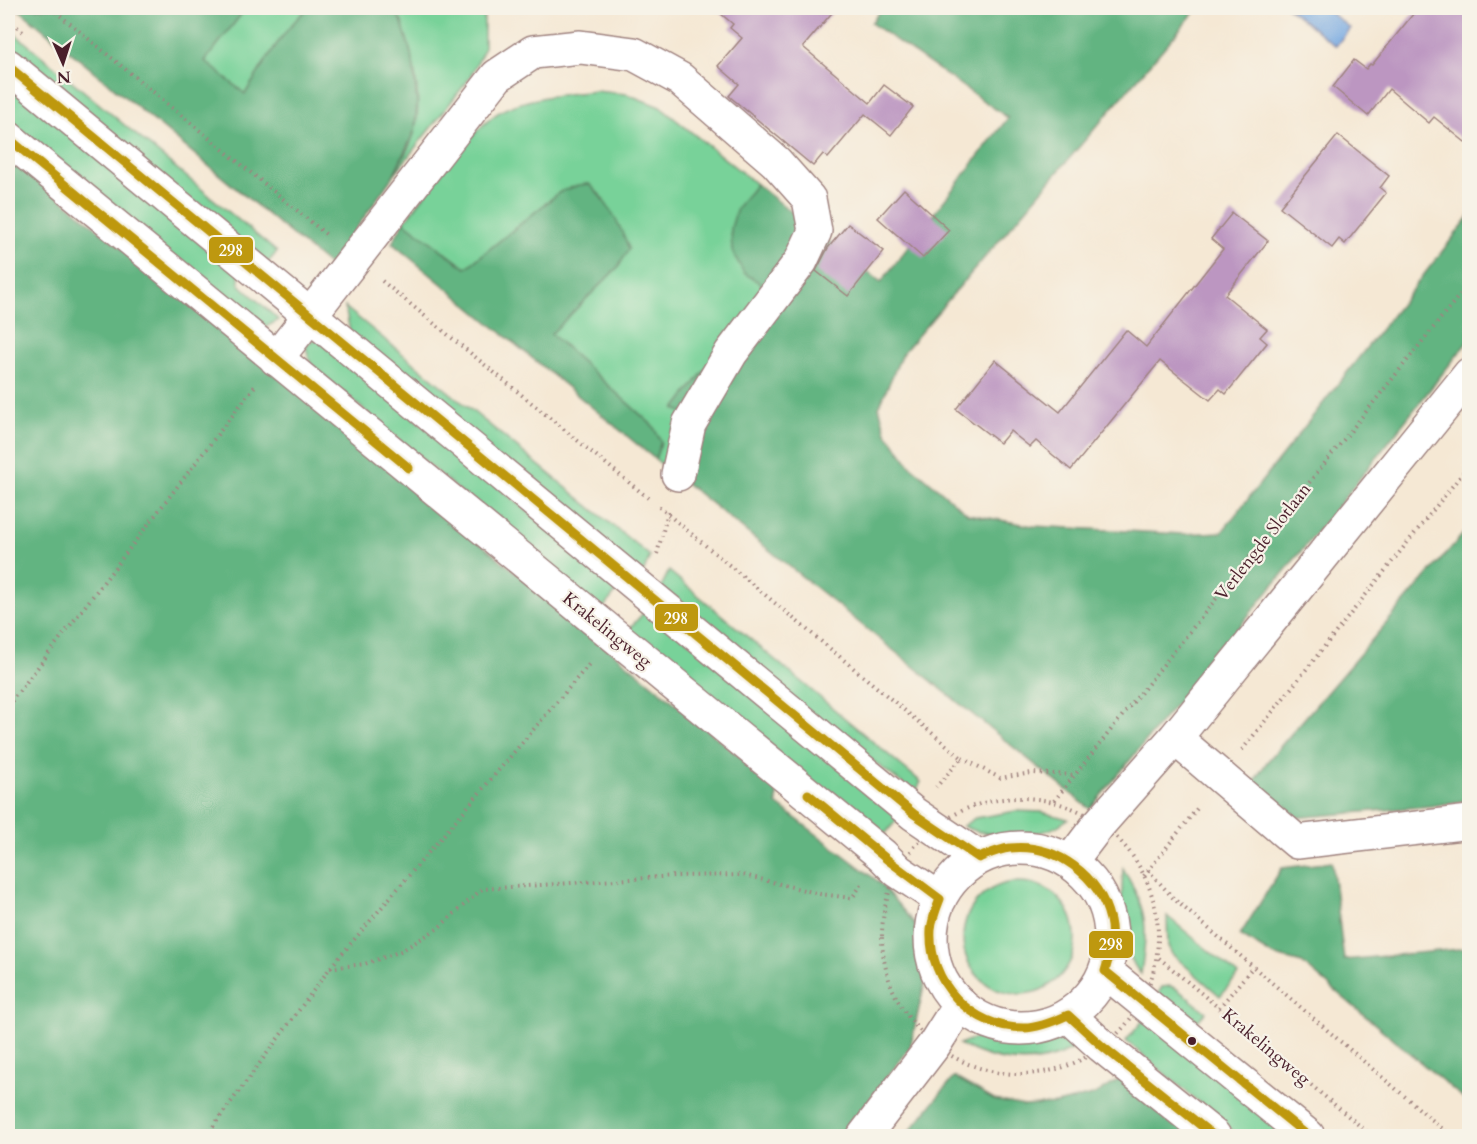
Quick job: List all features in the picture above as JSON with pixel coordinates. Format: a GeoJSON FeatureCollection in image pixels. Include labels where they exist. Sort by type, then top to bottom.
{"type":"FeatureCollection","features":[{"type":"Feature","properties":{"kind":"main road"},"geometry":{"type":"LineString","coordinates":[[276,359],[497,75],[533,52],[580,47],[634,54],[680,79],[776,162],[809,199],[815,231],[801,261],[731,353],[689,424],[678,474]]}},
{"type":"Feature","properties":{"kind":"main road"},"geometry":{"type":"LineString","coordinates":[[8,66],[914,814],[979,858]]}},
{"type":"Feature","properties":{"kind":"main road","name":"Krakelingweg"},"geometry":{"type":"LineString","coordinates":[[8,138],[882,855],[898,871],[940,899]]}},
{"type":"Feature","properties":{"kind":"main road"},"geometry":{"type":"LineString","coordinates":[[1070,862],[1099,824],[1175,738],[1470,374]]}},
{"type":"Feature","properties":{"kind":"main road"},"geometry":{"type":"LineString","coordinates":[[1175,738],[1297,842],[1470,822]]}},
{"type":"Feature","properties":{"kind":"main road"},"geometry":{"type":"LineString","coordinates":[[1009,849],[1040,850],[1070,862],[1084,873],[1095,887],[1110,919],[1110,954],[1105,971],[1090,996],[1068,1015],[1040,1026],[1012,1027],[984,1020],[960,1004],[940,978],[932,947],[932,930],[940,899],[956,876],[979,858],[1009,849]]}},
{"type":"Feature","properties":{"kind":"main road"},"geometry":{"type":"LineString","coordinates":[[1105,971],[1308,1137]]}},
{"type":"Feature","properties":{"kind":"main road"},"geometry":{"type":"LineString","coordinates":[[864,1137],[934,1045],[960,1004]]}},
{"type":"Feature","properties":{"kind":"main road"},"geometry":{"type":"LineString","coordinates":[[1068,1015],[1102,1046],[1214,1137]]}},
{"type":"Feature","properties":{"kind":"path"},"geometry":{"type":"LineString","coordinates":[[51,8],[649,499]]}},
{"type":"Feature","properties":{"kind":"path","name":"Verlengde Slotlaan"},"geometry":{"type":"LineString","coordinates":[[967,807],[1009,800],[1054,801],[1470,282]]}},
{"type":"Feature","properties":{"kind":"path"},"geometry":{"type":"LineString","coordinates":[[8,706],[276,359]]}},
{"type":"Feature","properties":{"kind":"path"},"geometry":{"type":"LineString","coordinates":[[1144,876],[1470,464]]}},
{"type":"Feature","properties":{"kind":"path"},"geometry":{"type":"LineString","coordinates":[[658,553],[678,474]]}},
{"type":"Feature","properties":{"kind":"path"},"geometry":{"type":"LineString","coordinates":[[659,507],[962,758],[1000,778],[1032,773],[1076,775]]}},
{"type":"Feature","properties":{"kind":"path"},"geometry":{"type":"LineString","coordinates":[[206,1137],[330,968],[582,671]]}},
{"type":"Feature","properties":{"kind":"path"},"geometry":{"type":"LineString","coordinates":[[939,783],[962,758]]}},
{"type":"Feature","properties":{"kind":"path"},"geometry":{"type":"LineString","coordinates":[[1148,870],[1174,899],[1451,1137]]}},
{"type":"Feature","properties":{"kind":"path"},"geometry":{"type":"LineString","coordinates":[[330,968],[365,964],[401,951],[437,929],[482,889],[675,876],[744,875],[820,894],[852,898]]}},
{"type":"Feature","properties":{"kind":"path","name":"Krakelingweg"},"geometry":{"type":"LineString","coordinates":[[1159,958],[1372,1137]]}},
{"type":"Feature","properties":{"kind":"path"},"geometry":{"type":"LineString","coordinates":[[1212,1017],[1253,967]]}},
{"type":"Feature","properties":{"kind":"green space"},"geometry":{"type":"Polygon","coordinates":[[[17,8],[246,8],[205,61],[245,94],[282,37],[308,8],[393,8],[402,22],[413,61],[417,103],[415,130],[393,176],[330,266],[17,8]]]}},
{"type":"Feature","properties":{"kind":"green space"},"geometry":{"type":"Polygon","coordinates":[[[246,8],[308,8],[282,38],[245,94],[205,61],[246,8]]]}},
{"type":"Feature","properties":{"kind":"green space"},"geometry":{"type":"Polygon","coordinates":[[[393,8],[484,8],[484,49],[469,79],[393,176],[409,147],[415,130],[417,101],[410,50],[393,8]]]}},
{"type":"Feature","properties":{"kind":"green space"},"geometry":{"type":"Polygon","coordinates":[[[882,8],[1198,8],[902,354],[879,407],[886,432],[911,466],[968,514],[1033,526],[1183,534],[1222,532],[1469,217],[1469,340],[1335,510],[1090,809],[681,479],[703,421],[675,409],[768,288],[744,273],[732,251],[731,228],[737,208],[756,184],[881,282],[1008,118],[871,23],[882,8]]]}},
{"type":"Feature","properties":{"kind":"green space"},"geometry":{"type":"Polygon","coordinates":[[[8,28],[277,252],[264,267],[8,55],[8,28]]]}},
{"type":"Feature","properties":{"kind":"green space"},"geometry":{"type":"Polygon","coordinates":[[[8,84],[239,273],[239,284],[279,320],[260,330],[8,123],[8,84]]]}},
{"type":"Feature","properties":{"kind":"green space"},"geometry":{"type":"Polygon","coordinates":[[[595,91],[627,94],[660,107],[756,184],[737,209],[768,288],[675,409],[703,421],[681,479],[655,459],[661,442],[653,426],[551,334],[619,266],[603,198],[589,184],[560,192],[466,268],[404,222],[451,160],[493,117],[505,109],[527,101],[595,91]]]}},
{"type":"Feature","properties":{"kind":"green space"},"geometry":{"type":"Polygon","coordinates":[[[8,155],[777,787],[777,804],[879,882],[915,924],[925,982],[910,1048],[841,1136],[8,1136],[8,155]]]}},
{"type":"Feature","properties":{"kind":"green space"},"geometry":{"type":"Polygon","coordinates":[[[589,184],[613,214],[629,249],[619,266],[551,334],[653,426],[661,442],[655,459],[392,243],[404,222],[466,268],[560,192],[589,184]]]}},
{"type":"Feature","properties":{"kind":"green space"},"geometry":{"type":"Polygon","coordinates":[[[345,307],[650,556],[642,576],[351,337],[345,307]]]}},
{"type":"Feature","properties":{"kind":"green space"},"geometry":{"type":"Polygon","coordinates":[[[316,338],[620,587],[601,611],[311,365],[306,348],[308,343],[316,338]]]}},
{"type":"Feature","properties":{"kind":"green space"},"geometry":{"type":"Polygon","coordinates":[[[1463,534],[1469,538],[1469,800],[1431,806],[1294,818],[1255,788],[1253,783],[1267,762],[1463,534]]]}},
{"type":"Feature","properties":{"kind":"green space"},"geometry":{"type":"Polygon","coordinates":[[[669,571],[921,782],[915,793],[833,731],[660,589],[669,571]]]}},
{"type":"Feature","properties":{"kind":"green space"},"geometry":{"type":"Polygon","coordinates":[[[648,608],[900,816],[880,840],[626,632],[648,608]]]}},
{"type":"Feature","properties":{"kind":"green space"},"geometry":{"type":"Polygon","coordinates":[[[1016,811],[1042,812],[1068,819],[1049,830],[1023,834],[991,834],[963,826],[975,818],[1016,811]]]}},
{"type":"Feature","properties":{"kind":"green space"},"geometry":{"type":"Polygon","coordinates":[[[1332,862],[1344,960],[1469,948],[1469,1103],[1302,963],[1272,955],[1240,935],[1282,868],[1332,862]]]}},
{"type":"Feature","properties":{"kind":"green space"},"geometry":{"type":"Polygon","coordinates":[[[1123,868],[1142,908],[1144,919],[1145,943],[1141,974],[1134,964],[1125,939],[1122,909],[1123,868]]]}},
{"type":"Feature","properties":{"kind":"green space"},"geometry":{"type":"Polygon","coordinates":[[[1019,882],[1040,886],[1058,899],[1071,917],[1075,938],[1071,959],[1058,977],[1040,990],[1019,994],[998,990],[980,977],[967,959],[963,938],[967,917],[980,899],[998,886],[1019,882]]]}},
{"type":"Feature","properties":{"kind":"green space"},"geometry":{"type":"Polygon","coordinates":[[[1167,916],[1238,975],[1220,996],[1172,954],[1168,946],[1167,916]]]}},
{"type":"Feature","properties":{"kind":"green space"},"geometry":{"type":"Polygon","coordinates":[[[1170,986],[1206,1012],[1195,1024],[1157,995],[1162,987],[1170,986]]]}},
{"type":"Feature","properties":{"kind":"green space"},"geometry":{"type":"Polygon","coordinates":[[[1145,1018],[1289,1136],[1239,1136],[1126,1041],[1145,1018]]]}},
{"type":"Feature","properties":{"kind":"green space"},"geometry":{"type":"Polygon","coordinates":[[[983,1035],[1045,1038],[1080,1045],[1050,1058],[1020,1061],[989,1056],[959,1044],[983,1035]]]}},
{"type":"Feature","properties":{"kind":"green space"},"geometry":{"type":"Polygon","coordinates":[[[954,1077],[994,1100],[1024,1106],[1057,1104],[1096,1094],[1123,1077],[1197,1136],[906,1136],[954,1077]]]}},
{"type":"Feature","properties":{"kind":"water"},"geometry":{"type":"Polygon","coordinates":[[[1288,8],[1325,8],[1350,28],[1336,46],[1288,8]]]}},
{"type":"Feature","properties":{"kind":"building"},"geometry":{"type":"Polygon","coordinates":[[[714,8],[836,8],[803,47],[870,103],[884,85],[913,107],[891,135],[865,114],[828,158],[823,154],[813,166],[729,96],[739,84],[718,66],[742,38],[730,28],[733,24],[714,8]]]}},
{"type":"Feature","properties":{"kind":"building"},"geometry":{"type":"Polygon","coordinates":[[[1418,8],[1470,8],[1470,146],[1434,117],[1429,123],[1389,89],[1368,116],[1333,87],[1354,60],[1366,69],[1370,64],[1372,65],[1418,8]]]}},
{"type":"Feature","properties":{"kind":"building"},"geometry":{"type":"Polygon","coordinates":[[[1338,135],[1389,176],[1380,188],[1386,193],[1345,244],[1339,239],[1332,248],[1280,207],[1338,135]]]}},
{"type":"Feature","properties":{"kind":"building"},"geometry":{"type":"Polygon","coordinates":[[[904,189],[949,230],[923,258],[878,218],[904,189]]]}},
{"type":"Feature","properties":{"kind":"building"},"geometry":{"type":"Polygon","coordinates":[[[1232,213],[1268,241],[1225,295],[1267,329],[1260,337],[1267,343],[1226,394],[1220,389],[1210,400],[1160,361],[1071,470],[1036,441],[1030,447],[1010,431],[1000,443],[956,409],[995,360],[1060,412],[1126,330],[1146,347],[1223,249],[1211,239],[1232,213]]]}},
{"type":"Feature","properties":{"kind":"building"},"geometry":{"type":"Polygon","coordinates":[[[848,224],[884,251],[848,296],[816,271],[828,248],[848,224]]]}},
{"type":"Feature","properties":{"kind":"transit line","name":"298"},"geometry":{"type":"LineString","coordinates":[[8,66],[914,814],[979,858],[1006,849],[1027,848],[1044,851],[1074,866],[1097,889],[1110,920],[1111,946],[1105,971],[1308,1136]]}},
{"type":"Feature","properties":{"kind":"transit line","name":"298"},"geometry":{"type":"LineString","coordinates":[[8,138],[409,468]]}},
{"type":"Feature","properties":{"kind":"transit line","name":"298"},"geometry":{"type":"LineString","coordinates":[[808,794],[889,861],[940,899],[931,930],[932,949],[945,984],[970,1011],[1005,1026],[1024,1028],[1052,1022],[1068,1015],[1102,1046],[1214,1136]]}}]}
